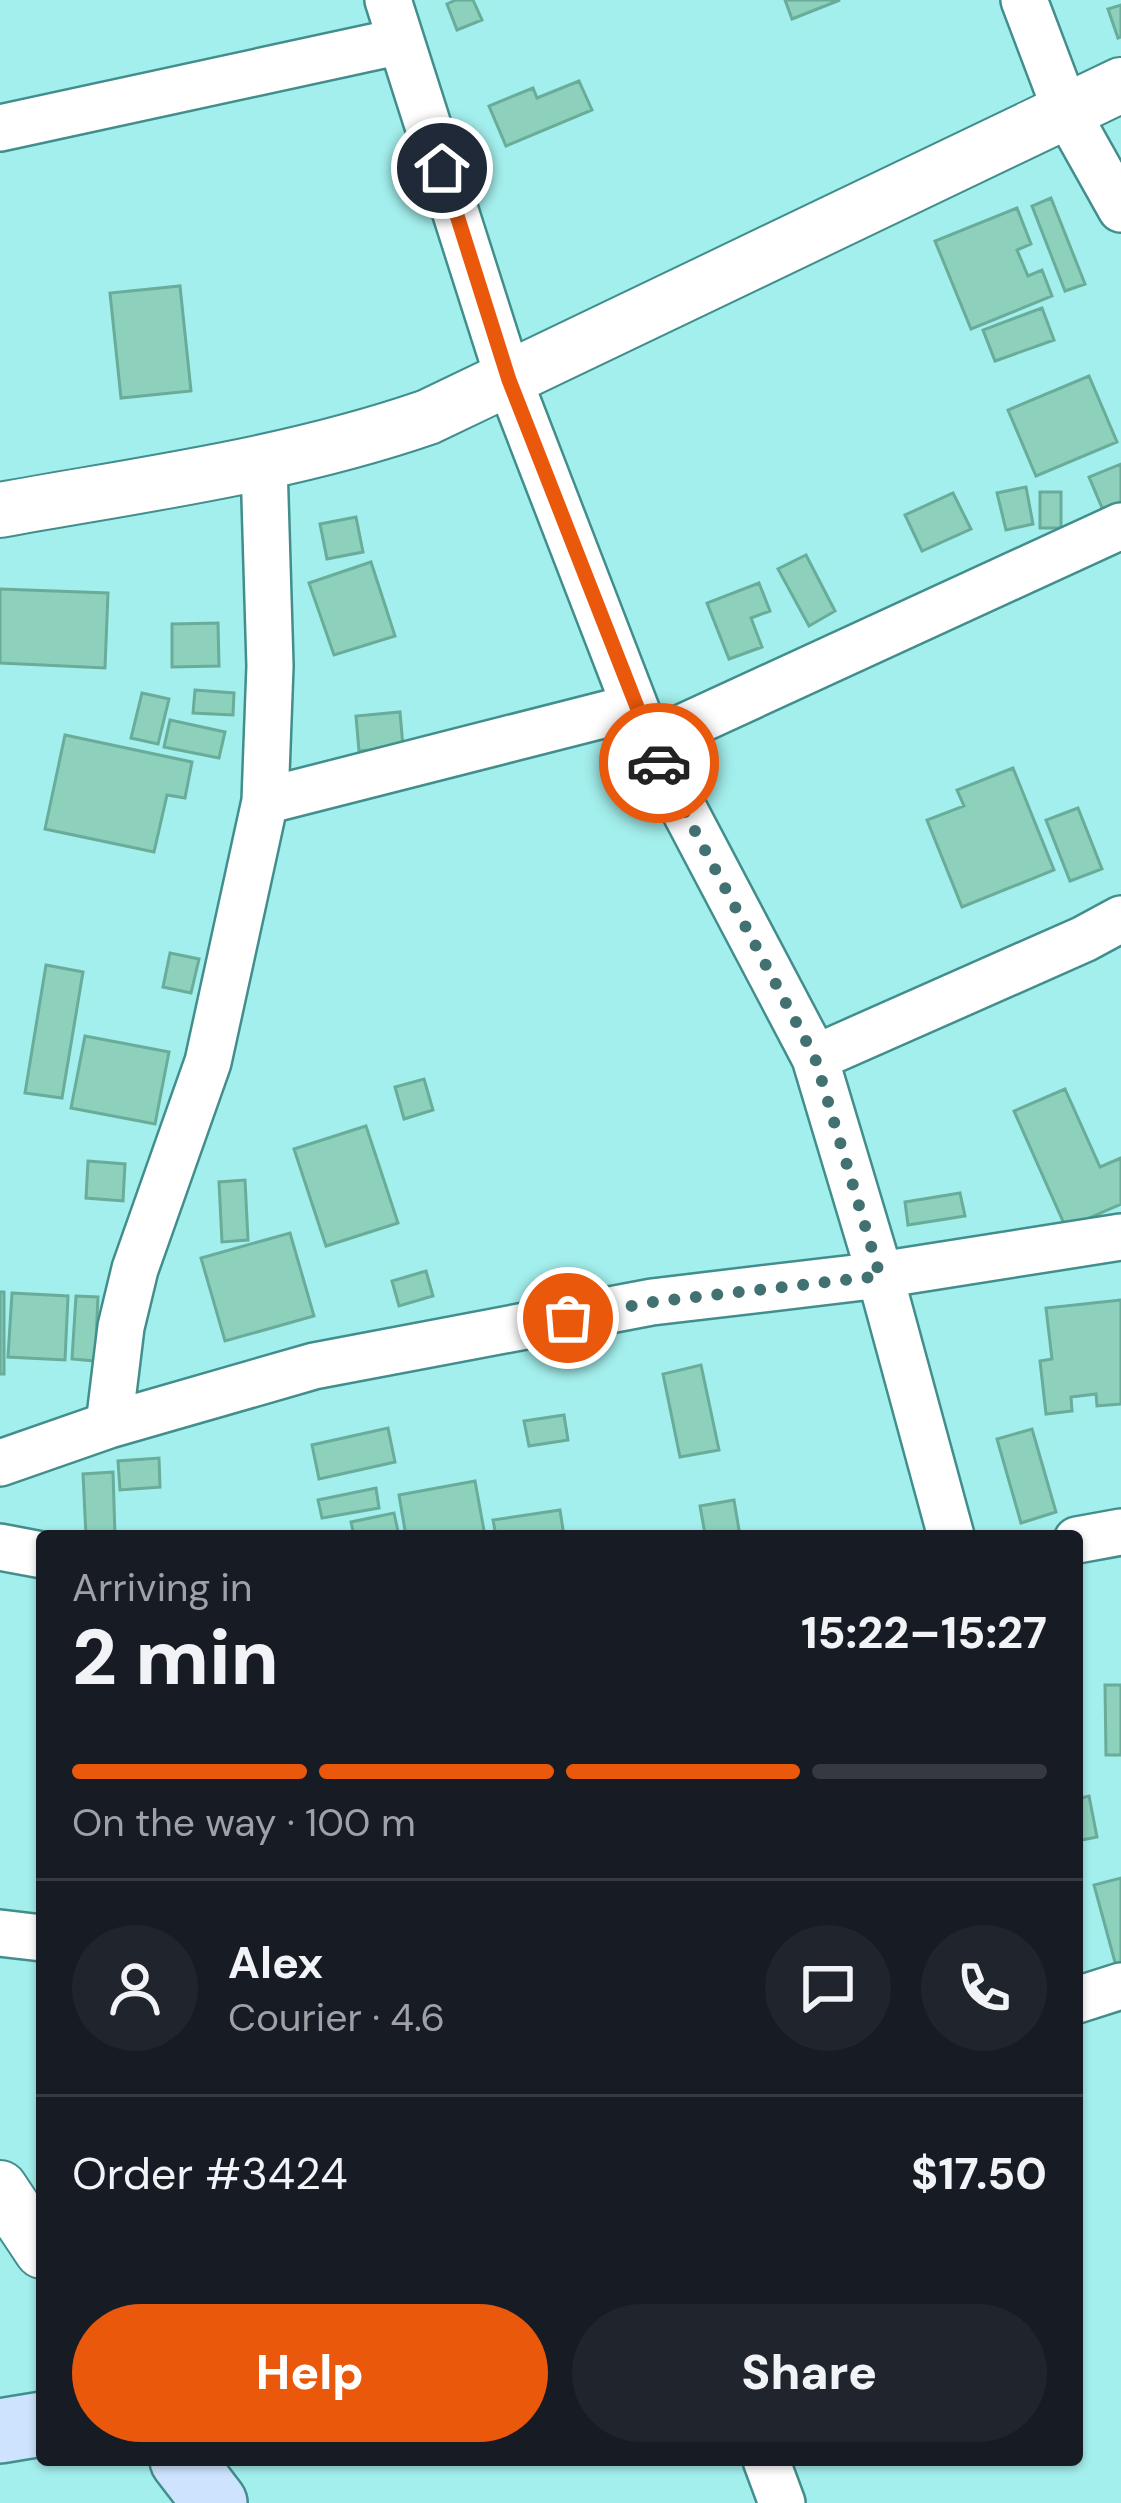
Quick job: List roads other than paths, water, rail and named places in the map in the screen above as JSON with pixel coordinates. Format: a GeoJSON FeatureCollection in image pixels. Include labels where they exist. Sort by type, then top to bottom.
{"type":"FeatureCollection","features":[{"type":"Feature","properties":{"kind":"main road"},"geometry":{"type":"LineString","coordinates":[[0,2432],[36,2426]]}},
{"type":"Feature","properties":{"kind":"street"},"geometry":{"type":"LineString","coordinates":[[1024,0],[1066,111],[1121,209]]}},
{"type":"Feature","properties":{"kind":"street"},"geometry":{"type":"LineString","coordinates":[[0,128],[395,21],[509,380],[642,725],[815,1058],[949,1530]]}},
{"type":"Feature","properties":{"kind":"street"},"geometry":{"type":"LineString","coordinates":[[0,510],[264,464],[389,430],[509,380],[1121,85]]}},
{"type":"Feature","properties":{"kind":"street"},"geometry":{"type":"LineString","coordinates":[[110,1425],[122,1327],[135,1269],[208,1062],[265,801],[270,666],[264,464]]}},
{"type":"Feature","properties":{"kind":"street"},"geometry":{"type":"LineString","coordinates":[[265,801],[642,725],[1121,526]]}},
{"type":"Feature","properties":{"kind":"street"},"geometry":{"type":"LineString","coordinates":[[815,1058],[1121,919]]}},
{"type":"Feature","properties":{"kind":"street"},"geometry":{"type":"LineString","coordinates":[[0,1463],[110,1425],[314,1366],[652,1302],[880,1276],[1121,1237]]}},
{"type":"Feature","properties":{"kind":"street"},"geometry":{"type":"LineString","coordinates":[[1083,1539],[1121,1532]]}},
{"type":"Feature","properties":{"kind":"street"},"geometry":{"type":"LineString","coordinates":[[0,1547],[36,1555]]}},
{"type":"Feature","properties":{"kind":"street"},"geometry":{"type":"LineString","coordinates":[[0,1933],[36,1937]]}},
{"type":"Feature","properties":{"kind":"street"},"geometry":{"type":"LineString","coordinates":[[1083,1998],[1121,1986]]}},
{"type":"Feature","properties":{"kind":"street"},"geometry":{"type":"LineString","coordinates":[[0,2188],[36,2242]]}},
{"type":"Feature","properties":{"kind":"street"},"geometry":{"type":"LineString","coordinates":[[768,2466],[782,2503]]}}]}
